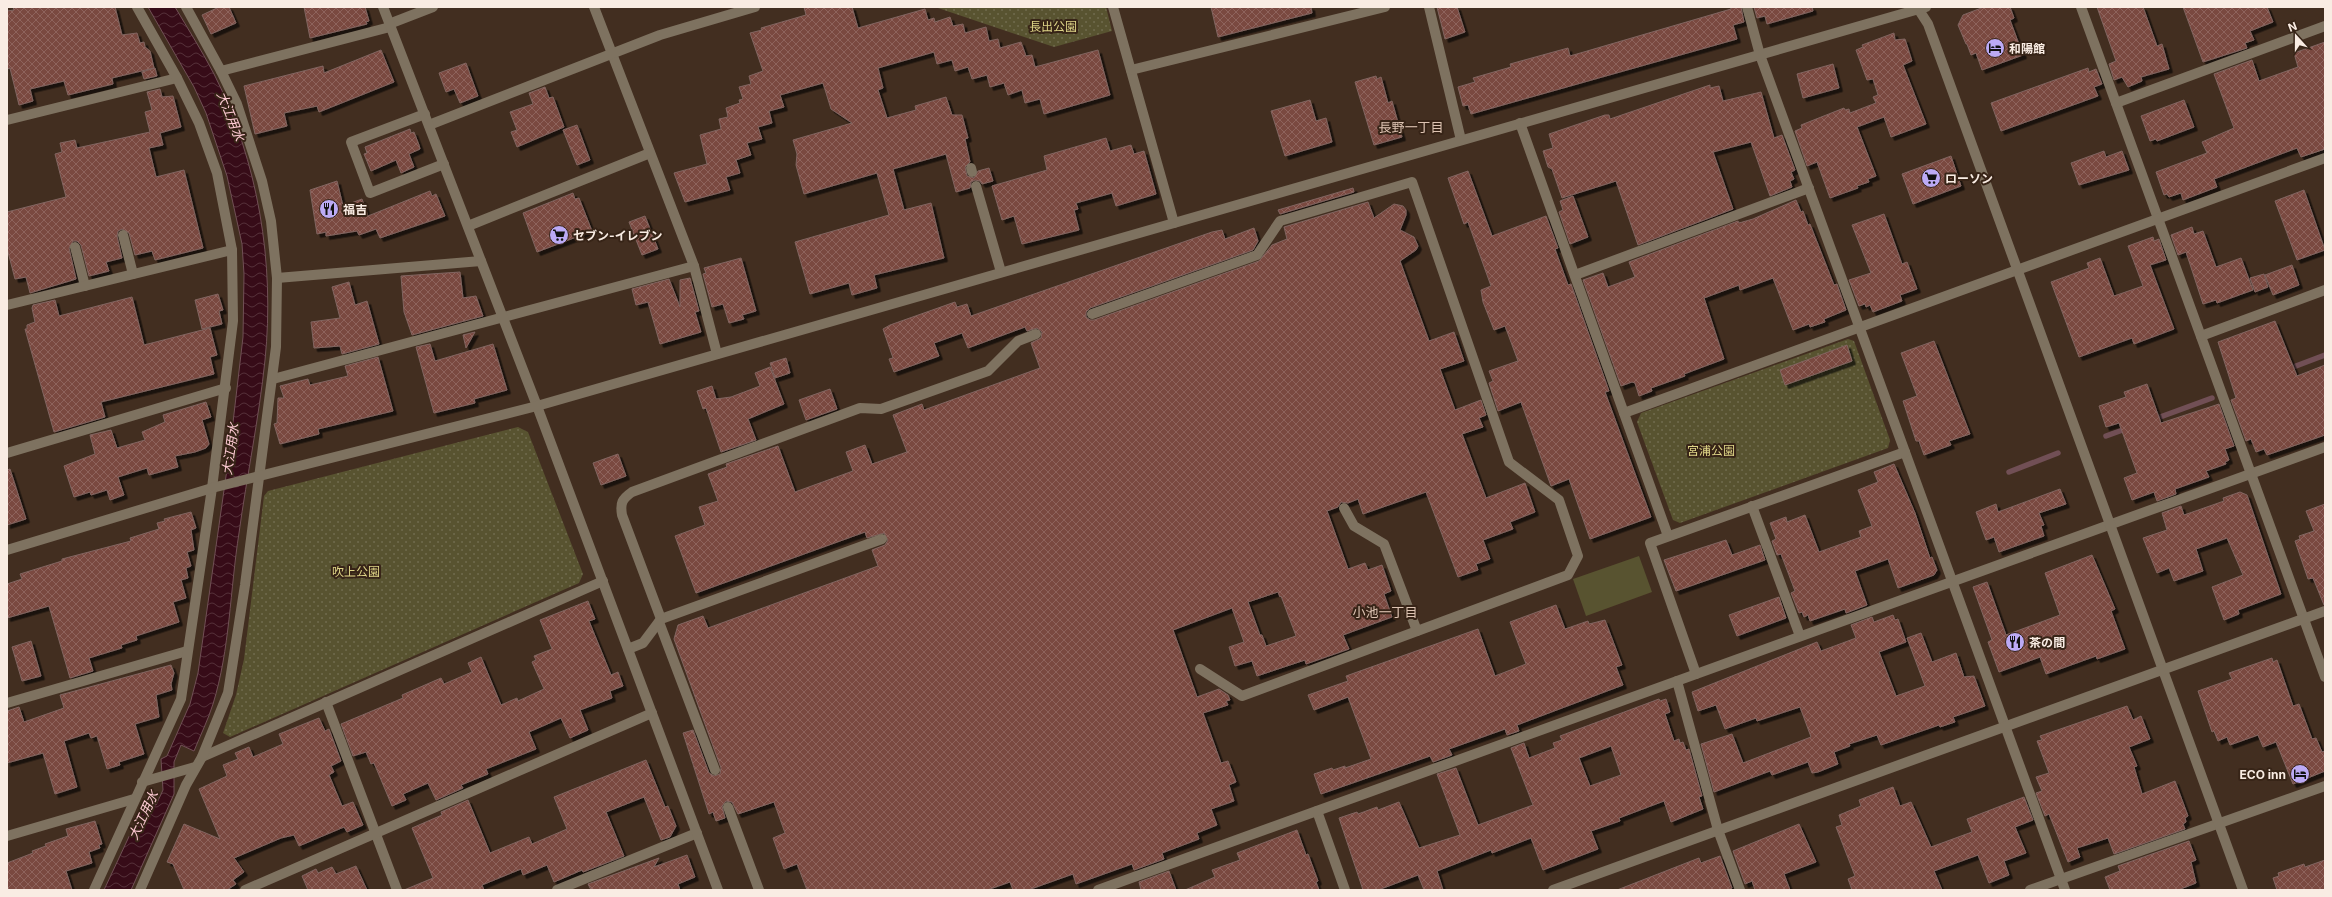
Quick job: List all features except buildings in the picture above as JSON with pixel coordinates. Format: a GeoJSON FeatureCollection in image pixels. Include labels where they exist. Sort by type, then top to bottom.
{"type":"FeatureCollection","features":[{"type":"Feature","properties":{"kind":"street"},"geometry":{"type":"LineString","coordinates":[[94,890],[134,799],[146,781],[181,699],[187,651],[215,487],[233,321],[232,250],[217,173],[198,123],[177,78],[137,7]]}},
{"type":"Feature","properties":{"kind":"street"},"geometry":{"type":"LineString","coordinates":[[140,890],[186,784],[202,757],[228,693],[245,585],[256,477],[273,379],[277,278],[271,221],[261,175],[237,104],[222,71],[186,7]]}},
{"type":"Feature","properties":{"kind":"street"},"geometry":{"type":"LineString","coordinates":[[383,7],[537,406],[718,890]]}},
{"type":"Feature","properties":{"kind":"street"},"geometry":{"type":"LineString","coordinates":[[222,71],[390,25],[433,7]]}},
{"type":"Feature","properties":{"kind":"street"},"geometry":{"type":"LineString","coordinates":[[594,7],[694,266],[717,354]]}},
{"type":"Feature","properties":{"kind":"street"},"geometry":{"type":"LineString","coordinates":[[429,125],[660,35],[755,7]]}},
{"type":"Feature","properties":{"kind":"street"},"geometry":{"type":"LineString","coordinates":[[1113,7],[1174,223]]}},
{"type":"Feature","properties":{"kind":"street"},"geometry":{"type":"LineString","coordinates":[[1131,70],[1385,7]]}},
{"type":"Feature","properties":{"kind":"street"},"geometry":{"type":"LineString","coordinates":[[1429,7],[1461,140]]}},
{"type":"Feature","properties":{"kind":"street"},"geometry":{"type":"LineString","coordinates":[[1747,7],[1760,55],[2066,890]]}},
{"type":"Feature","properties":{"kind":"street"},"geometry":{"type":"LineString","coordinates":[[2082,7],[2325,677]]}},
{"type":"Feature","properties":{"kind":"street"},"geometry":{"type":"LineString","coordinates":[[7,550],[215,487],[537,406],[1921,8],[2243,890]]}},
{"type":"Feature","properties":{"kind":"street"},"geometry":{"type":"LineString","coordinates":[[2116,103],[2325,26]]}},
{"type":"Feature","properties":{"kind":"street"},"geometry":{"type":"LineString","coordinates":[[7,120],[177,78]]}},
{"type":"Feature","properties":{"kind":"street"},"geometry":{"type":"LineString","coordinates":[[425,114],[351,142],[364,178],[370,193],[444,164]]}},
{"type":"Feature","properties":{"kind":"street"},"geometry":{"type":"LineString","coordinates":[[1520,123],[1668,536]]}},
{"type":"Feature","properties":{"kind":"street"},"geometry":{"type":"LineString","coordinates":[[468,226],[650,153]]}},
{"type":"Feature","properties":{"kind":"street"},"geometry":{"type":"LineString","coordinates":[[1624,413],[2017,268],[2325,158]]}},
{"type":"Feature","properties":{"kind":"street"},"geometry":{"type":"LineString","coordinates":[[1092,314],[1257,255],[1280,221],[1412,182],[1509,462],[1559,500],[1578,556],[1568,575],[1242,696],[1200,669]]}},
{"type":"Feature","properties":{"kind":"street"},"geometry":{"type":"LineString","coordinates":[[976,186],[1001,272]]}},
{"type":"Feature","properties":{"kind":"street"},"geometry":{"type":"LineString","coordinates":[[1574,275],[1809,188]]}},
{"type":"Feature","properties":{"kind":"street"},"geometry":{"type":"LineString","coordinates":[[123,235],[133,274]]}},
{"type":"Feature","properties":{"kind":"street"},"geometry":{"type":"LineString","coordinates":[[75,247],[85,286]]}},
{"type":"Feature","properties":{"kind":"street"},"geometry":{"type":"LineString","coordinates":[[7,305],[232,250]]}},
{"type":"Feature","properties":{"kind":"street"},"geometry":{"type":"LineString","coordinates":[[277,278],[481,261]]}},
{"type":"Feature","properties":{"kind":"street"},"geometry":{"type":"LineString","coordinates":[[273,379],[694,266]]}},
{"type":"Feature","properties":{"kind":"street"},"geometry":{"type":"LineString","coordinates":[[2201,336],[2325,290]]}},
{"type":"Feature","properties":{"kind":"street"},"geometry":{"type":"LineString","coordinates":[[715,770],[622,514],[620,506],[623,498],[632,492],[860,408],[882,409],[988,371],[1018,341],[1036,334]]}},
{"type":"Feature","properties":{"kind":"street"},"geometry":{"type":"LineString","coordinates":[[7,453],[226,388]]}},
{"type":"Feature","properties":{"kind":"street"},"geometry":{"type":"LineString","coordinates":[[1100,890],[2325,447]]}},
{"type":"Feature","properties":{"kind":"street"},"geometry":{"type":"LineString","coordinates":[[1696,674],[1650,543],[1905,452]]}},
{"type":"Feature","properties":{"kind":"street"},"geometry":{"type":"LineString","coordinates":[[1752,506],[1800,636]]}},
{"type":"Feature","properties":{"kind":"street"},"geometry":{"type":"LineString","coordinates":[[1344,508],[1354,526],[1384,544],[1417,631]]}},
{"type":"Feature","properties":{"kind":"street"},"geometry":{"type":"LineString","coordinates":[[628,649],[643,643],[660,621],[882,539]]}},
{"type":"Feature","properties":{"kind":"street"},"geometry":{"type":"LineString","coordinates":[[202,757],[603,581]]}},
{"type":"Feature","properties":{"kind":"street"},"geometry":{"type":"LineString","coordinates":[[1553,890],[2325,611]]}},
{"type":"Feature","properties":{"kind":"street"},"geometry":{"type":"LineString","coordinates":[[7,703],[187,651]]}},
{"type":"Feature","properties":{"kind":"street"},"geometry":{"type":"LineString","coordinates":[[1677,681],[1718,830],[1740,890]]}},
{"type":"Feature","properties":{"kind":"street"},"geometry":{"type":"LineString","coordinates":[[326,702],[397,890]]}},
{"type":"Feature","properties":{"kind":"street"},"geometry":{"type":"LineString","coordinates":[[245,890],[652,713]]}},
{"type":"Feature","properties":{"kind":"street"},"geometry":{"type":"LineString","coordinates":[[146,781],[195,768]]}},
{"type":"Feature","properties":{"kind":"street"},"geometry":{"type":"LineString","coordinates":[[2030,890],[2219,822],[2325,786]]}},
{"type":"Feature","properties":{"kind":"street"},"geometry":{"type":"LineString","coordinates":[[7,836],[134,799]]}},
{"type":"Feature","properties":{"kind":"street"},"geometry":{"type":"LineString","coordinates":[[728,807],[759,890]]}},
{"type":"Feature","properties":{"kind":"street"},"geometry":{"type":"LineString","coordinates":[[1317,811],[1345,890]]}},
{"type":"Feature","properties":{"kind":"street"},"geometry":{"type":"LineString","coordinates":[[557,890],[697,833]]}},
{"type":"Feature","properties":{"kind":"green space","name":"長出公園"},"geometry":{"type":"Polygon","coordinates":[[[935,7],[1106,7],[1112,31],[1054,47],[935,7]]]}},
{"type":"Feature","properties":{"kind":"green space","name":"宮浦公園"},"geometry":{"type":"Polygon","coordinates":[[[1848,339],[1854,341],[1890,440],[1888,448],[1680,523],[1673,520],[1637,422],[1641,413],[1848,339]]]}},
{"type":"Feature","properties":{"kind":"green space","name":"吹上公園"},"geometry":{"type":"Polygon","coordinates":[[[518,427],[528,432],[583,574],[579,583],[230,737],[223,733],[236,695],[244,659],[264,496],[268,491],[518,427]]]}},
{"type":"Feature","properties":{"kind":"green space"},"geometry":{"type":"Polygon","coordinates":[[[1639,556],[1652,592],[1586,616],[1573,579],[1639,556]]]}},
{"type":"Feature","properties":{"kind":"water","name":"大江用水"},"geometry":{"type":"Polygon","coordinates":[[[148,7],[175,7],[200,48],[229,107],[242,142],[260,213],[265,250],[267,323],[265,360],[236,554],[226,641],[219,683],[213,704],[194,751],[181,745],[174,762],[174,794],[131,890],[104,890],[141,811],[143,800],[156,805],[163,790],[161,759],[167,756],[190,704],[198,673],[230,448],[243,337],[244,274],[242,244],[227,176],[206,113],[194,87],[148,7]]]}},
{"type":"Feature","properties":{"kind":"waterway"},"geometry":{"type":"LineString","coordinates":[[2288,369],[2325,355]]}},
{"type":"Feature","properties":{"kind":"waterway"},"geometry":{"type":"LineString","coordinates":[[2152,420],[2212,398]]}},
{"type":"Feature","properties":{"kind":"waterway"},"geometry":{"type":"LineString","coordinates":[[2106,436],[2128,428]]}},
{"type":"Feature","properties":{"kind":"waterway"},"geometry":{"type":"LineString","coordinates":[[2009,472],[2058,453]]}},
{"type":"Feature","properties":{"kind":"place","name":"和陽館"},"geometry":{"type":"Point","coordinates":[1995,48]}},
{"type":"Feature","properties":{"kind":"place","name":"ローソン"},"geometry":{"type":"Point","coordinates":[1931,178]}},
{"type":"Feature","properties":{"kind":"place","name":"福吉"},"geometry":{"type":"Point","coordinates":[329,209]}},
{"type":"Feature","properties":{"kind":"place","name":"セブン-イレブン"},"geometry":{"type":"Point","coordinates":[559,235]}},
{"type":"Feature","properties":{"kind":"place","name":"茶の間"},"geometry":{"type":"Point","coordinates":[2015,642]}},
{"type":"Feature","properties":{"kind":"place","name":"ECO inn"},"geometry":{"type":"Point","coordinates":[2300,774]}},
{"type":"Feature","properties":{"kind":"district","name":"長野一丁目"},"geometry":{"type":"Point","coordinates":[1411,127]}},
{"type":"Feature","properties":{"kind":"district","name":"小池一丁目"},"geometry":{"type":"Point","coordinates":[1385,612]}}]}
